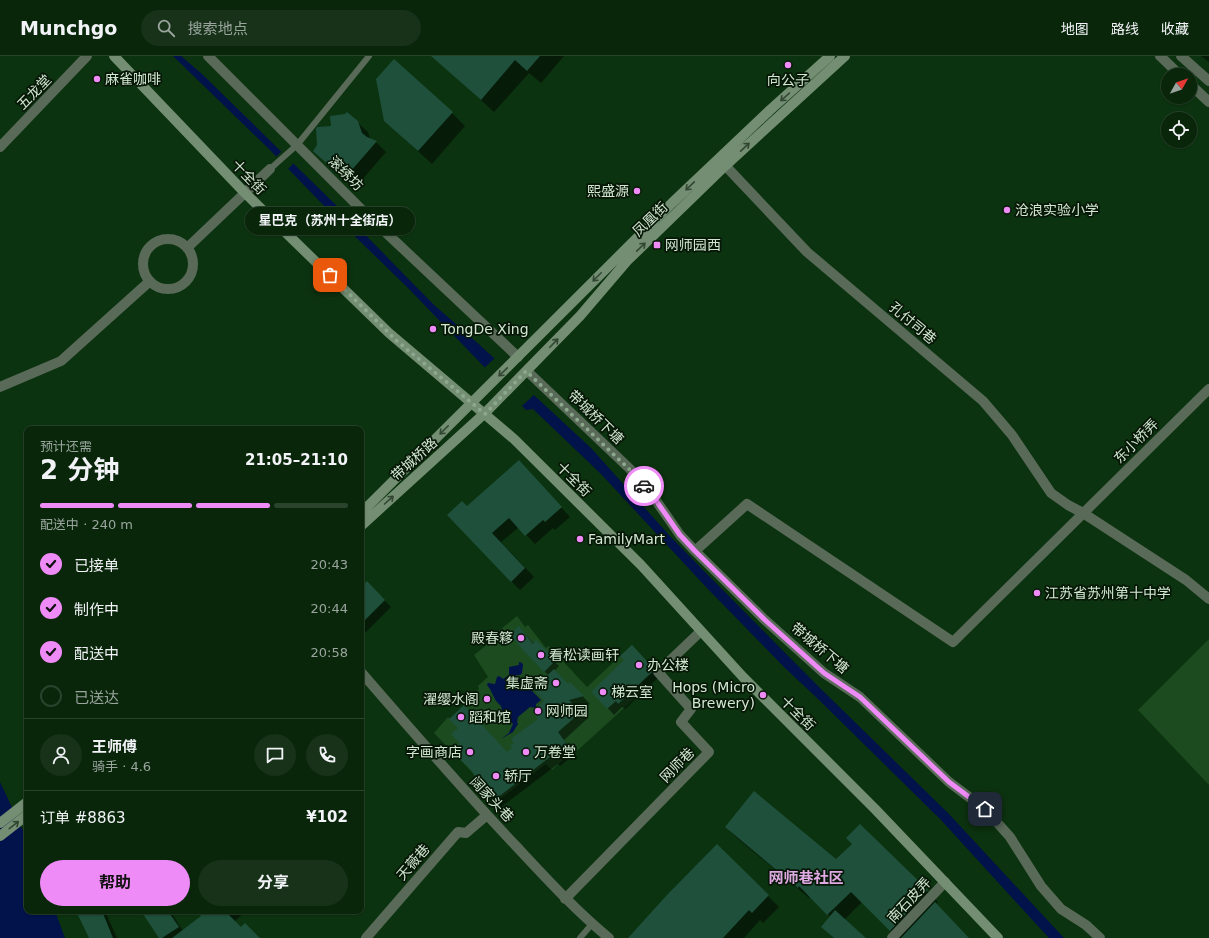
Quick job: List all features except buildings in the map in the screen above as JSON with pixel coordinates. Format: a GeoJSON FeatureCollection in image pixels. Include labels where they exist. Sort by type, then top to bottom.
{"type":"FeatureCollection","features":[{"type":"Feature","properties":{"kind":"main road","name":"十全街"},"geometry":{"type":"LineString","coordinates":[[114,56],[245,193],[389,333],[514,439],[641,565],[700,632],[780,716],[875,809],[998,938]]}},
{"type":"Feature","properties":{"kind":"main road","name":"凤凰街"},"geometry":{"type":"LineString","coordinates":[[472,402],[589,285],[722,162],[826,60],[845,56]]}},
{"type":"Feature","properties":{"kind":"main road","name":"凤凰街"},"geometry":{"type":"LineString","coordinates":[[485,414],[580,316],[627,261],[722,162]]}},
{"type":"Feature","properties":{"kind":"main road","name":"带城桥路"},"geometry":{"type":"LineString","coordinates":[[364,510],[472,402]]}},
{"type":"Feature","properties":{"kind":"main road","name":"带城桥路"},"geometry":{"type":"LineString","coordinates":[[364,523],[485,414]]}},
{"type":"Feature","properties":{"kind":"main road"},"geometry":{"type":"LineString","coordinates":[[0,823],[24,804]]}},
{"type":"Feature","properties":{"kind":"main road"},"geometry":{"type":"LineString","coordinates":[[0,836],[24,817]]}},
{"type":"Feature","properties":{"kind":"street","name":"五龙堂"},"geometry":{"type":"LineString","coordinates":[[0,147],[87,56]]}},
{"type":"Feature","properties":{"kind":"street","name":"滚绣坊"},"geometry":{"type":"LineString","coordinates":[[208,56],[296,146],[518,357]]}},
{"type":"Feature","properties":{"kind":"street"},"geometry":{"type":"LineString","coordinates":[[1160,56],[1173,68]]}},
{"type":"Feature","properties":{"kind":"street"},"geometry":{"type":"LineString","coordinates":[[1181,56],[1209,80]]}},
{"type":"Feature","properties":{"kind":"street"},"geometry":{"type":"LineString","coordinates":[[1197,91],[1209,102]]}},
{"type":"Feature","properties":{"kind":"street","name":"孔付司巷"},"geometry":{"type":"LineString","coordinates":[[722,162],[806,252],[983,400],[1012,435],[1051,492],[1068,505],[1083,513],[1186,580],[1209,599]]}},
{"type":"Feature","properties":{"kind":"street"},"geometry":{"type":"LineString","coordinates":[[187,248],[270,169]]}},
{"type":"Feature","properties":{"kind":"street"},"geometry":{"type":"LineString","coordinates":[[170,239],[179,242],[187,248],[192,256],[194,266],[191,275],[185,283],[177,288],[167,289],[158,287],[150,281],[145,273],[143,263],[146,254],[152,246],[160,241],[170,239]]}},
{"type":"Feature","properties":{"kind":"street"},"geometry":{"type":"LineString","coordinates":[[0,386],[61,361],[150,281]]}},
{"type":"Feature","properties":{"kind":"street","name":"带城桥下塘"},"geometry":{"type":"LineString","coordinates":[[526,371],[630,470],[655,499],[680,535],[765,620],[824,673],[860,697],[949,782],[985,809],[1010,836],[1042,886],[1061,909],[1086,925],[1100,938]]}},
{"type":"Feature","properties":{"kind":"street","name":"东小桥弄"},"geometry":{"type":"LineString","coordinates":[[695,551],[747,504],[953,642],[1209,389]]}},
{"type":"Feature","properties":{"kind":"street","name":"网师巷"},"geometry":{"type":"LineString","coordinates":[[566,899],[709,752],[681,722],[691,709],[658,672],[700,632]]}},
{"type":"Feature","properties":{"kind":"street","name":"阔家头巷"},"geometry":{"type":"LineString","coordinates":[[364,675],[487,815],[566,899],[609,938]]}},
{"type":"Feature","properties":{"kind":"street","name":"天薇巷"},"geometry":{"type":"LineString","coordinates":[[366,938],[458,832],[466,833],[487,815]]}},
{"type":"Feature","properties":{"kind":"street","name":"南石皮弄"},"geometry":{"type":"LineString","coordinates":[[892,938],[945,882]]}},
{"type":"Feature","properties":{"kind":"lane"},"geometry":{"type":"LineString","coordinates":[[270,169],[296,146],[369,56]]}},
{"type":"Feature","properties":{"kind":"lane"},"geometry":{"type":"LineString","coordinates":[[580,938],[592,924]]}},
{"type":"Feature","properties":{"kind":"green space","name":"网师园"},"geometry":{"type":"Polygon","coordinates":[[[517,616],[525,627],[528,625],[546,648],[549,646],[587,687],[632,645],[655,670],[641,683],[646,688],[567,760],[565,758],[552,770],[546,764],[495,803],[471,771],[434,733],[448,717],[450,719],[463,706],[463,704],[479,689],[478,686],[488,677],[474,655],[498,636],[496,633],[517,616]]]}},
{"type":"Feature","properties":{"kind":"green space"},"geometry":{"type":"Polygon","coordinates":[[[1209,639],[1209,785],[1138,710],[1209,639]]]}},
{"type":"Feature","properties":{"kind":"shaded area"},"geometry":{"type":"Polygon","coordinates":[[[173,56],[181,56],[202,74],[342,211],[433,304],[482,347],[591,448],[669,535],[822,690],[949,814],[1064,938],[1049,938],[941,820],[785,668],[706,587],[601,474],[533,409],[526,410],[408,288],[331,213],[268,148],[173,56]]]}},
{"type":"Feature","properties":{"kind":"shaded area"},"geometry":{"type":"Polygon","coordinates":[[[519,662],[523,665],[522,673],[520,675],[516,675],[517,678],[524,678],[533,692],[541,700],[536,704],[536,708],[530,707],[518,717],[518,724],[513,732],[501,739],[509,733],[513,724],[496,701],[487,685],[488,683],[495,684],[497,677],[499,676],[503,679],[509,675],[509,667],[519,665],[519,662]]]}},
{"type":"Feature","properties":{"kind":"shaded area"},"geometry":{"type":"Polygon","coordinates":[[[0,782],[24,833],[24,914],[56,914],[65,938],[0,938],[0,782]]]}},
{"type":"Feature","properties":{"kind":"pier"},"geometry":{"type":"Polygon","coordinates":[[[283,150],[295,162],[287,170],[275,158],[283,150]]]}},
{"type":"Feature","properties":{"kind":"pier"},"geometry":{"type":"Polygon","coordinates":[[[496,357],[535,394],[522,406],[483,369],[496,357]]]}},
{"type":"Feature","properties":{"kind":"way so far"},"geometry":{"type":"LineString","coordinates":[[330,275],[397,341],[485,414],[526,371],[550,392],[630,470],[644,486]]}},
{"type":"Feature","properties":{"kind":"place","name":"向公子"},"geometry":{"type":"Point","coordinates":[788,65]}},
{"type":"Feature","properties":{"kind":"place","name":"麻雀咖啡"},"geometry":{"type":"Point","coordinates":[97,79]}},
{"type":"Feature","properties":{"kind":"place","name":"熙盛源"},"geometry":{"type":"Point","coordinates":[637,191]}},
{"type":"Feature","properties":{"kind":"place","name":"沧浪实验小学"},"geometry":{"type":"Point","coordinates":[1007,210]}},
{"type":"Feature","properties":{"kind":"place","name":"网师园西"},"geometry":{"type":"Point","coordinates":[657,245]}},
{"type":"Feature","properties":{"kind":"place","name":"星巴克（苏州十全街店）"},"geometry":{"type":"Point","coordinates":[330,275]}},
{"type":"Feature","properties":{"kind":"place","name":"TongDe Xing"},"geometry":{"type":"Point","coordinates":[433,329]}},
{"type":"Feature","properties":{"kind":"place","name":"FamilyMart"},"geometry":{"type":"Point","coordinates":[580,539]}},
{"type":"Feature","properties":{"kind":"place","name":"江苏省苏州第十中学"},"geometry":{"type":"Point","coordinates":[1037,593]}},
{"type":"Feature","properties":{"kind":"place","name":"殿春簃"},"geometry":{"type":"Point","coordinates":[521,638]}},
{"type":"Feature","properties":{"kind":"place","name":"看松读画轩"},"geometry":{"type":"Point","coordinates":[541,655]}},
{"type":"Feature","properties":{"kind":"place","name":"办公楼"},"geometry":{"type":"Point","coordinates":[639,665]}},
{"type":"Feature","properties":{"kind":"place","name":"集虚斋"},"geometry":{"type":"Point","coordinates":[556,683]}},
{"type":"Feature","properties":{"kind":"place","name":"梯云室"},"geometry":{"type":"Point","coordinates":[603,692]}},
{"type":"Feature","properties":{"kind":"place","name":"Hops (Micro Brewery)"},"geometry":{"type":"Point","coordinates":[763,695]}},
{"type":"Feature","properties":{"kind":"place","name":"濯缨水阁"},"geometry":{"type":"Point","coordinates":[487,699]}},
{"type":"Feature","properties":{"kind":"place","name":"网师园"},"geometry":{"type":"Point","coordinates":[538,711]}},
{"type":"Feature","properties":{"kind":"place","name":"蹈和馆"},"geometry":{"type":"Point","coordinates":[461,717]}},
{"type":"Feature","properties":{"kind":"place","name":"字画商店"},"geometry":{"type":"Point","coordinates":[470,752]}},
{"type":"Feature","properties":{"kind":"place","name":"万卷堂"},"geometry":{"type":"Point","coordinates":[526,752]}},
{"type":"Feature","properties":{"kind":"place","name":"轿厅"},"geometry":{"type":"Point","coordinates":[496,776]}},
{"type":"Feature","properties":{"kind":"district","name":"网师巷社区"},"geometry":{"type":"Point","coordinates":[806,878]}},
{"type":"Feature","properties":{"kind":"route"},"geometry":{"type":"LineString","coordinates":[[644,486],[680,535],[765,620],[824,673],[860,697],[949,782],[985,809]]}}]}
